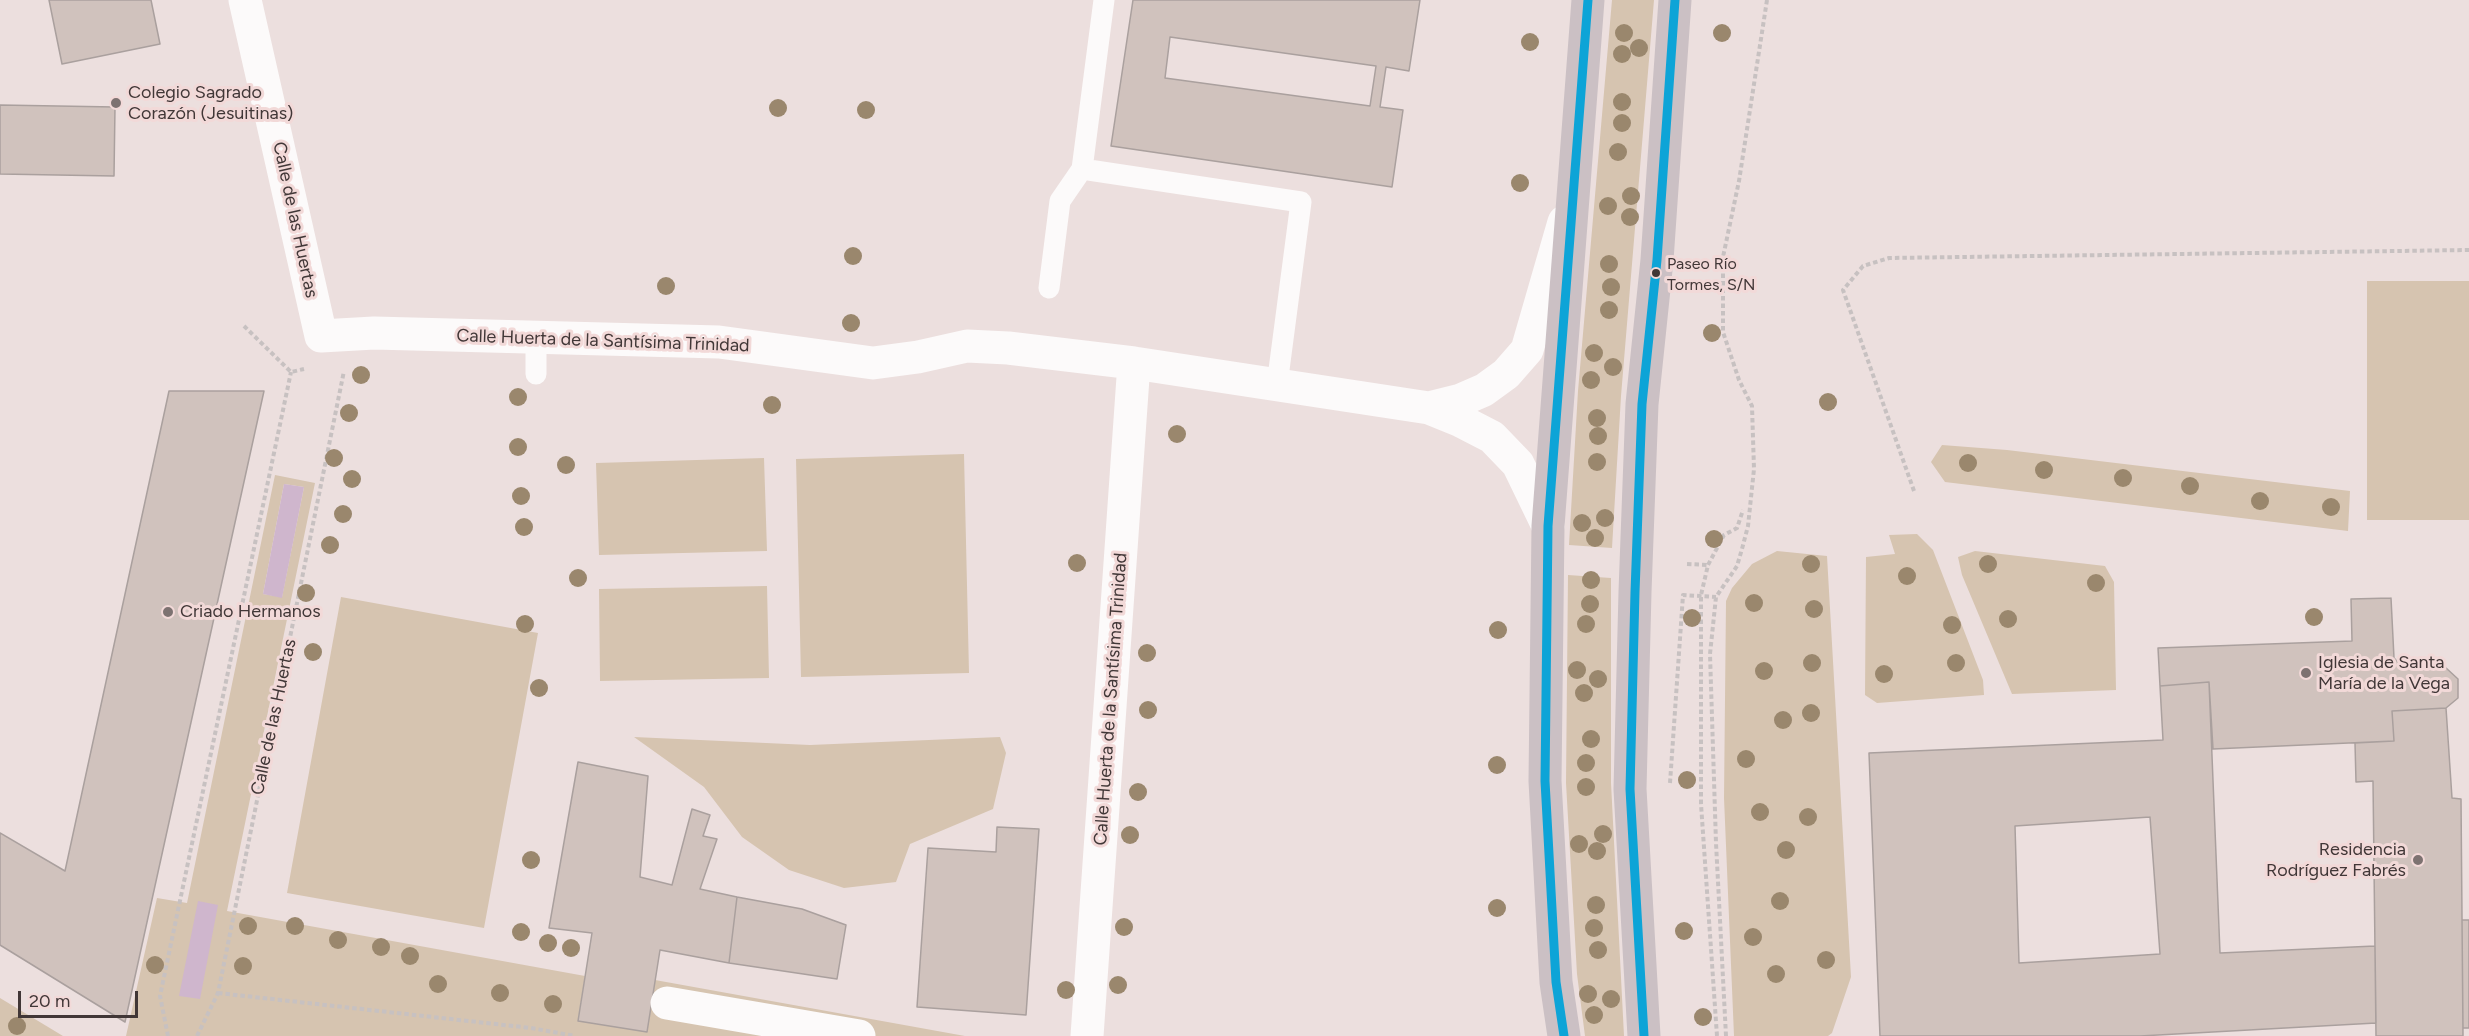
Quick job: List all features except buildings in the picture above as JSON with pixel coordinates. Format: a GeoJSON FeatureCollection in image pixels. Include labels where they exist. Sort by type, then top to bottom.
{"type":"FeatureCollection","features":[{"type":"Feature","properties":{"kind":"highway"},"geometry":{"type":"LineString","coordinates":[[1564,1036],[1556,982],[1545,781],[1548,526],[1588,0]]}},
{"type":"Feature","properties":{"kind":"highway"},"geometry":{"type":"LineString","coordinates":[[1644,1036],[1630,789],[1635,592],[1642,404],[1657,260],[1675,0]]}},
{"type":"Feature","properties":{"kind":"street","name":"Calle de las Huertas"},"geometry":{"type":"LineString","coordinates":[[245,0],[321,336]]}},
{"type":"Feature","properties":{"kind":"street","name":"Calle Huerta de la Santísima Trinidad"},"geometry":{"type":"LineString","coordinates":[[1429,408],[1461,400],[1484,390],[1506,374],[1527,350],[1574,192]]}},
{"type":"Feature","properties":{"kind":"street","name":"Calle Huerta de la Santísima Trinidad"},"geometry":{"type":"LineString","coordinates":[[321,336],[374,333],[719,342],[873,363],[918,357],[967,346],[1008,348],[1134,363],[1429,408],[1492,437],[1518,464],[1548,526]]}},
{"type":"Feature","properties":{"kind":"street","name":"Calle Huerta de la Santísima Trinidad"},"geometry":{"type":"LineString","coordinates":[[1087,1036],[1134,363]]}},
{"type":"Feature","properties":{"kind":"street"},"geometry":{"type":"LineString","coordinates":[[667,1003],[859,1036]]}},
{"type":"Feature","properties":{"kind":"lane"},"geometry":{"type":"LineString","coordinates":[[1049,288],[1060,201],[1082,169],[1104,0]]}},
{"type":"Feature","properties":{"kind":"lane"},"geometry":{"type":"LineString","coordinates":[[1082,169],[1301,202],[1277,385]]}},
{"type":"Feature","properties":{"kind":"lane"},"geometry":{"type":"LineString","coordinates":[[536,336],[536,374]]}},
{"type":"Feature","properties":{"kind":"path"},"geometry":{"type":"LineString","coordinates":[[1726,1036],[1716,843],[1710,654],[1716,597],[1737,566],[1748,526],[1754,469],[1752,406],[1738,380],[1723,332],[1723,257],[1739,181],[1767,0]]}},
{"type":"Feature","properties":{"kind":"path"},"geometry":{"type":"LineString","coordinates":[[1914,491],[1843,290],[1863,266],[1889,258],[2469,250]]}},
{"type":"Feature","properties":{"kind":"path","name":"Calle de las Huertas"},"geometry":{"type":"LineString","coordinates":[[197,1036],[218,993],[346,359]]}},
{"type":"Feature","properties":{"kind":"path"},"geometry":{"type":"LineString","coordinates":[[168,1036],[160,996],[291,372]]}},
{"type":"Feature","properties":{"kind":"path"},"geometry":{"type":"LineString","coordinates":[[1717,1036],[1701,804],[1701,595],[1708,565],[1724,535],[1737,528],[1743,510]]}},
{"type":"Feature","properties":{"kind":"path"},"geometry":{"type":"LineString","coordinates":[[1687,564],[1708,565]]}},
{"type":"Feature","properties":{"kind":"path"},"geometry":{"type":"LineString","coordinates":[[1670,788],[1683,595],[1716,597]]}},
{"type":"Feature","properties":{"kind":"path"},"geometry":{"type":"LineString","coordinates":[[218,993],[531,1028],[575,1036]]}},
{"type":"Feature","properties":{"kind":"shaded area"},"geometry":{"type":"Polygon","coordinates":[[[1612,0],[1654,0],[1621,396],[1612,548],[1569,545],[1578,391],[1612,0]]]}},
{"type":"Feature","properties":{"kind":"shaded area"},"geometry":{"type":"Polygon","coordinates":[[[2367,281],[2469,281],[2469,520],[2367,520],[2367,281]]]}},
{"type":"Feature","properties":{"kind":"shaded area"},"geometry":{"type":"Polygon","coordinates":[[[1942,445],[2007,450],[2350,491],[2348,531],[1945,482],[1931,462],[1942,445]]]}},
{"type":"Feature","properties":{"kind":"shaded area"},"geometry":{"type":"Polygon","coordinates":[[[964,454],[969,673],[801,677],[796,459],[964,454]]]}},
{"type":"Feature","properties":{"kind":"shaded area"},"geometry":{"type":"Polygon","coordinates":[[[764,458],[767,551],[599,555],[596,463],[764,458]]]}},
{"type":"Feature","properties":{"kind":"shaded area"},"geometry":{"type":"Polygon","coordinates":[[[275,475],[315,483],[227,911],[585,976],[578,1021],[655,980],[965,1036],[126,1036],[157,898],[187,903],[275,475]],[[284,484],[263,594],[282,597],[304,487],[284,484]]]}},
{"type":"Feature","properties":{"kind":"shaded area"},"geometry":{"type":"Polygon","coordinates":[[[284,484],[304,487],[282,598],[263,594],[284,484]]]}},
{"type":"Feature","properties":{"kind":"shaded area"},"geometry":{"type":"Polygon","coordinates":[[[1917,534],[1933,550],[1983,680],[1984,695],[1877,703],[1865,695],[1866,557],[1895,554],[1889,535],[1917,534]]]}},
{"type":"Feature","properties":{"kind":"shaded area"},"geometry":{"type":"Polygon","coordinates":[[[1777,551],[1827,556],[1851,977],[1832,1033],[1828,1036],[1734,1036],[1724,798],[1726,601],[1732,588],[1752,564],[1777,551]]]}},
{"type":"Feature","properties":{"kind":"shaded area"},"geometry":{"type":"Polygon","coordinates":[[[1975,551],[2105,566],[2114,582],[2116,690],[2012,694],[1962,575],[1958,557],[1975,551]]]}},
{"type":"Feature","properties":{"kind":"shaded area"},"geometry":{"type":"Polygon","coordinates":[[[1568,575],[1611,578],[1611,783],[1624,1036],[1585,1036],[1577,974],[1566,783],[1568,575]]]}},
{"type":"Feature","properties":{"kind":"shaded area"},"geometry":{"type":"Polygon","coordinates":[[[767,586],[769,678],[600,681],[599,589],[767,586]]]}},
{"type":"Feature","properties":{"kind":"shaded area"},"geometry":{"type":"Polygon","coordinates":[[[341,597],[538,633],[484,928],[287,893],[341,597]]]}},
{"type":"Feature","properties":{"kind":"shaded area"},"geometry":{"type":"Polygon","coordinates":[[[634,737],[810,745],[1000,737],[1006,753],[993,809],[910,844],[896,882],[844,888],[789,870],[742,837],[704,787],[634,737]]]}},
{"type":"Feature","properties":{"kind":"shaded area"},"geometry":{"type":"Polygon","coordinates":[[[198,901],[218,905],[200,999],[179,996],[198,901]]]}},
{"type":"Feature","properties":{"kind":"shaded area"},"geometry":{"type":"Polygon","coordinates":[[[0,998],[63,1036],[0,1036],[0,998]]]}},
{"type":"Feature","properties":{"kind":"transit line"},"geometry":{"type":"LineString","coordinates":[[1564,1036],[1556,982],[1545,781],[1548,526],[1588,0]]}},
{"type":"Feature","properties":{"kind":"transit line"},"geometry":{"type":"LineString","coordinates":[[1644,1036],[1630,789],[1635,592],[1642,404],[1657,260],[1675,0]]}},
{"type":"Feature","properties":{"kind":"place","name":"Colegio Sagrado Corazón (Jesuitinas)"},"geometry":{"type":"Point","coordinates":[116,103]}},
{"type":"Feature","properties":{"kind":"place","name":"Paseo Río Tormes, S/N"},"geometry":{"type":"Point","coordinates":[1656,273]}},
{"type":"Feature","properties":{"kind":"place","name":"Criado Hermanos"},"geometry":{"type":"Point","coordinates":[168,612]}},
{"type":"Feature","properties":{"kind":"place","name":"Iglesia de Santa María de la Vega"},"geometry":{"type":"Point","coordinates":[2306,673]}},
{"type":"Feature","properties":{"kind":"place","name":"Residencia Rodríguez Fabrés"},"geometry":{"type":"Point","coordinates":[2418,860]}}]}
